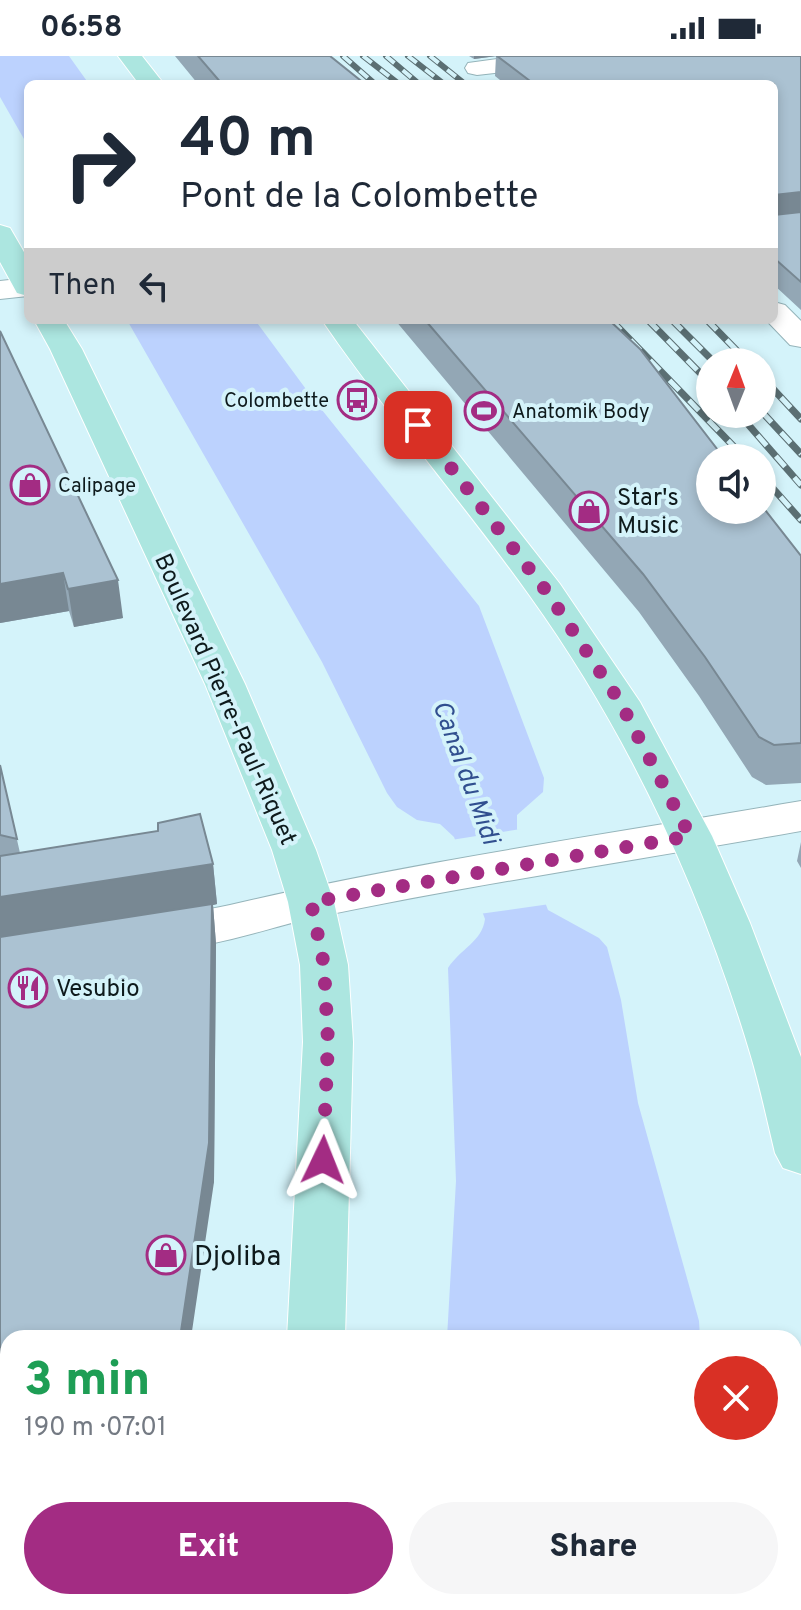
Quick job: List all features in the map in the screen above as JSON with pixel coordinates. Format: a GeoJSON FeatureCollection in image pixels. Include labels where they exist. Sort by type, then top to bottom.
{"type":"FeatureCollection","features":[{"type":"Feature","properties":{"kind":"main road"},"geometry":{"type":"LineString","coordinates":[[130,56],[149,80]]}},
{"type":"Feature","properties":{"kind":"main road"},"geometry":{"type":"LineString","coordinates":[[0,234],[24,279]]}},
{"type":"Feature","properties":{"kind":"main road","name":"Boulevard Pierre-Paul-Riquet"},"geometry":{"type":"LineString","coordinates":[[51,324],[225,684],[294,850],[311,902],[324,965],[328,1042],[316,1330]]}},
{"type":"Feature","properties":{"kind":"main road"},"geometry":{"type":"LineString","coordinates":[[340,324],[547,592],[620,702],[690,836],[727,923],[775,1053],[801,1153]]}},
{"type":"Feature","properties":{"kind":"street"},"geometry":{"type":"LineString","coordinates":[[470,62],[581,56]]}},
{"type":"Feature","properties":{"kind":"street"},"geometry":{"type":"LineString","coordinates":[[470,62],[491,80]]}},
{"type":"Feature","properties":{"kind":"street"},"geometry":{"type":"LineString","coordinates":[[0,290],[24,287]]}},
{"type":"Feature","properties":{"kind":"street"},"geometry":{"type":"LineString","coordinates":[[778,315],[801,338]]}},
{"type":"Feature","properties":{"kind":"street"},"geometry":{"type":"LineString","coordinates":[[123,939],[225,923],[311,902],[801,816]]}},
{"type":"Feature","properties":{"kind":"water"},"geometry":{"type":"Polygon","coordinates":[[[0,56],[69,56],[86,80],[24,80],[24,139],[0,97],[0,56]]]}},
{"type":"Feature","properties":{"kind":"water","name":"Canal du Midi"},"geometry":{"type":"Polygon","coordinates":[[[129,324],[258,324],[314,400],[479,606],[544,778],[543,792],[517,815],[517,829],[548,910],[599,938],[607,947],[621,1000],[638,1103],[700,1330],[447,1330],[456,1181],[448,968],[480,934],[485,919],[454,837],[440,824],[417,820],[397,807],[387,793],[322,662],[129,324]]]}},
{"type":"Feature","properties":{"kind":"pier"},"geometry":{"type":"Polygon","coordinates":[[[521,829],[550,904],[479,914],[451,840],[521,829]]]}},
{"type":"Feature","properties":{"kind":"building"},"geometry":{"type":"Polygon","coordinates":[[[198,56],[330,56],[360,80],[219,80],[198,56]]]}},
{"type":"Feature","properties":{"kind":"building"},"geometry":{"type":"Polygon","coordinates":[[[497,56],[801,56],[801,192],[778,195],[778,80],[529,80],[497,56]]]}},
{"type":"Feature","properties":{"kind":"building"},"geometry":{"type":"Polygon","coordinates":[[[801,212],[801,282],[778,262],[778,215],[801,212]]]}},
{"type":"Feature","properties":{"kind":"building"},"geometry":{"type":"Polygon","coordinates":[[[428,324],[613,324],[640,349],[696,422],[696,428],[701,428],[713,444],[696,444],[696,524],[776,524],[801,556],[801,743],[774,745],[759,737],[643,574],[428,324]]]}},
{"type":"Feature","properties":{"kind":"building"},"geometry":{"type":"Polygon","coordinates":[[[0,331],[118,580],[68,589],[63,573],[0,584],[0,331]]]}},
{"type":"Feature","properties":{"kind":"building"},"geometry":{"type":"Polygon","coordinates":[[[0,765],[17,839],[0,835],[0,765]]]}},
{"type":"Feature","properties":{"kind":"building"},"geometry":{"type":"Polygon","coordinates":[[[200,814],[213,864],[0,897],[0,856],[158,831],[158,823],[200,814]]]}},
{"type":"Feature","properties":{"kind":"building"},"geometry":{"type":"Polygon","coordinates":[[[212,904],[209,1143],[181,1330],[0,1330],[0,937],[212,904]]]}},
{"type":"Feature","properties":{"kind":"railway"},"geometry":{"type":"LineString","coordinates":[[343,56],[370,80]]}},
{"type":"Feature","properties":{"kind":"railway"},"geometry":{"type":"LineString","coordinates":[[363,56],[394,80]]}},
{"type":"Feature","properties":{"kind":"railway"},"geometry":{"type":"LineString","coordinates":[[386,56],[414,80]]}},
{"type":"Feature","properties":{"kind":"railway"},"geometry":{"type":"LineString","coordinates":[[408,56],[439,80]]}},
{"type":"Feature","properties":{"kind":"railway"},"geometry":{"type":"LineString","coordinates":[[430,56],[460,80]]}},
{"type":"Feature","properties":{"kind":"railway"},"geometry":{"type":"LineString","coordinates":[[615,324],[731,444]]}},
{"type":"Feature","properties":{"kind":"railway"},"geometry":{"type":"LineString","coordinates":[[652,324],[696,369]]}},
{"type":"Feature","properties":{"kind":"railway"},"geometry":{"type":"LineString","coordinates":[[676,324],[700,348]]}},
{"type":"Feature","properties":{"kind":"railway"},"geometry":{"type":"LineString","coordinates":[[711,324],[734,348]]}},
{"type":"Feature","properties":{"kind":"railway"},"geometry":{"type":"LineString","coordinates":[[776,392],[801,419]]}},
{"type":"Feature","properties":{"kind":"railway"},"geometry":{"type":"LineString","coordinates":[[776,427],[801,454]]}},
{"type":"Feature","properties":{"kind":"railway"},"geometry":{"type":"LineString","coordinates":[[751,428],[801,485]]}},
{"type":"Feature","properties":{"kind":"railway"},"geometry":{"type":"LineString","coordinates":[[776,492],[801,520]]}},
{"type":"Feature","properties":{"kind":"place","name":"Colombette"},"geometry":{"type":"Point","coordinates":[357,400]}},
{"type":"Feature","properties":{"kind":"place","name":"Anatomik Body"},"geometry":{"type":"Point","coordinates":[484,411]}},
{"type":"Feature","properties":{"kind":"place","name":"Calipage"},"geometry":{"type":"Point","coordinates":[30,485]}},
{"type":"Feature","properties":{"kind":"place","name":"Star's Music"},"geometry":{"type":"Point","coordinates":[589,511]}},
{"type":"Feature","properties":{"kind":"place","name":"Vesubio"},"geometry":{"type":"Point","coordinates":[28,988]}},
{"type":"Feature","properties":{"kind":"place","name":"Djoliba"},"geometry":{"type":"Point","coordinates":[166,1255]}},
{"type":"Feature","properties":{"kind":"route"},"geometry":{"type":"LineString","coordinates":[[323,1160],[328,1042],[324,965],[311,902],[690,836],[620,702],[547,592],[418,425]]}}]}
